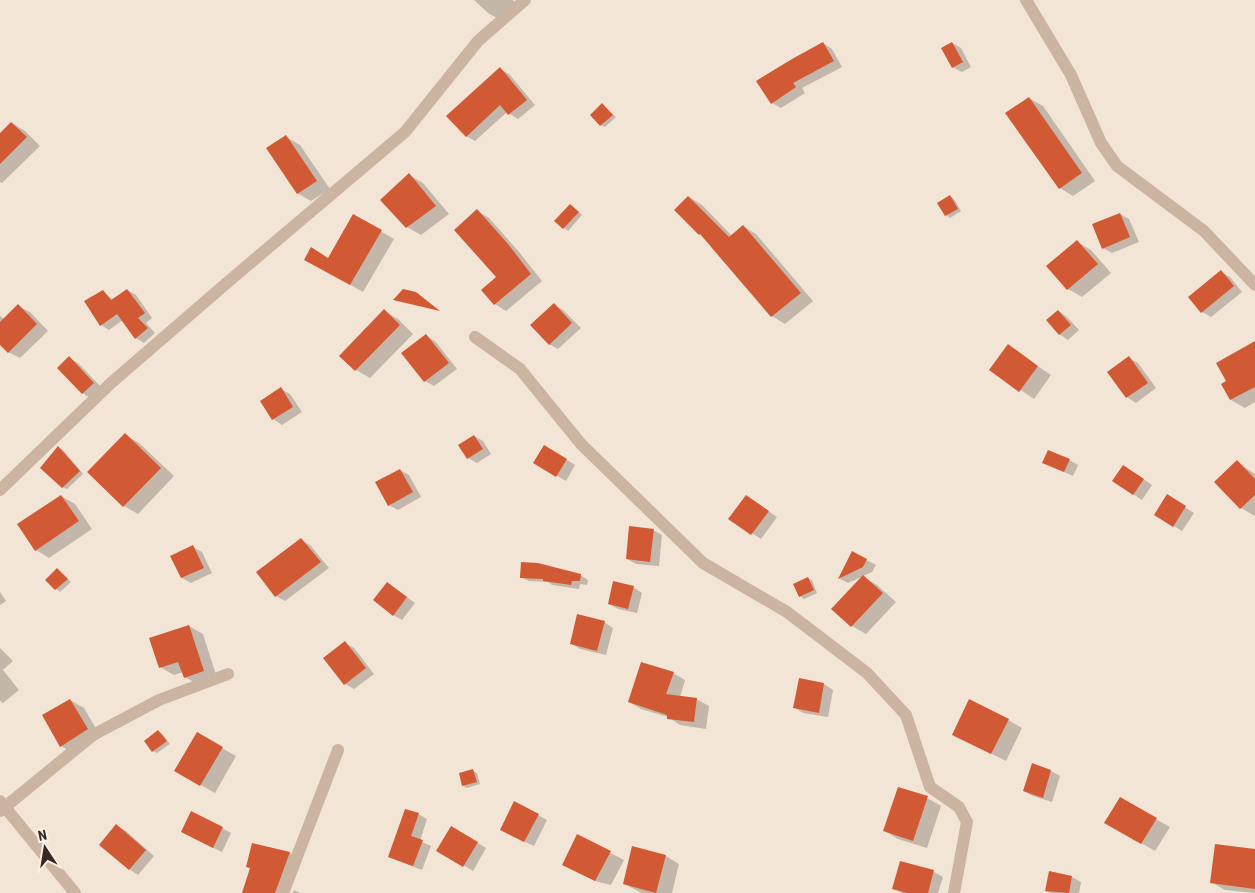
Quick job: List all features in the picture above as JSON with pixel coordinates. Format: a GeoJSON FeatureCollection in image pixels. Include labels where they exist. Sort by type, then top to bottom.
{"type":"FeatureCollection","features":[{"type":"Feature","properties":{"kind":"street"},"geometry":{"type":"LineString","coordinates":[[0,490],[112,383],[405,132],[478,41],[525,0]]}},
{"type":"Feature","properties":{"kind":"street"},"geometry":{"type":"LineString","coordinates":[[1026,0],[1071,75],[1101,143],[1117,166],[1204,231],[1255,285]]}},
{"type":"Feature","properties":{"kind":"street"},"geometry":{"type":"LineString","coordinates":[[475,338],[520,369],[581,444],[703,563],[787,612],[867,673],[906,715],[930,787],[959,807],[967,822],[954,893]]}},
{"type":"Feature","properties":{"kind":"street"},"geometry":{"type":"LineString","coordinates":[[75,893],[1,806],[93,735],[160,700],[228,674]]}},
{"type":"Feature","properties":{"kind":"street"},"geometry":{"type":"LineString","coordinates":[[283,893],[338,750]]}},
{"type":"Feature","properties":{"kind":"building"},"geometry":{"type":"Polygon","coordinates":[[[823,42],[834,61],[793,83],[796,87],[771,104],[756,81],[823,42]]]}},
{"type":"Feature","properties":{"kind":"building"},"geometry":{"type":"Polygon","coordinates":[[[952,42],[963,62],[952,68],[941,48],[952,42]]]}},
{"type":"Feature","properties":{"kind":"building"},"geometry":{"type":"Polygon","coordinates":[[[500,67],[527,100],[508,115],[500,105],[466,137],[446,116],[500,67]]]}},
{"type":"Feature","properties":{"kind":"building"},"geometry":{"type":"Polygon","coordinates":[[[1029,97],[1082,173],[1059,189],[1005,113],[1029,97]]]}},
{"type":"Feature","properties":{"kind":"building"},"geometry":{"type":"Polygon","coordinates":[[[602,103],[613,115],[600,126],[590,115],[602,103]]]}},
{"type":"Feature","properties":{"kind":"building"},"geometry":{"type":"Polygon","coordinates":[[[11,122],[27,137],[0,164],[0,133],[11,122]]]}},
{"type":"Feature","properties":{"kind":"building"},"geometry":{"type":"Polygon","coordinates":[[[286,135],[317,181],[297,194],[266,148],[286,135]]]}},
{"type":"Feature","properties":{"kind":"building"},"geometry":{"type":"Polygon","coordinates":[[[409,173],[436,206],[406,228],[380,200],[409,173]]]}},
{"type":"Feature","properties":{"kind":"building"},"geometry":{"type":"Polygon","coordinates":[[[950,195],[958,209],[945,216],[937,203],[950,195]]]}},
{"type":"Feature","properties":{"kind":"building"},"geometry":{"type":"Polygon","coordinates":[[[688,196],[729,237],[743,225],[801,293],[771,317],[700,234],[674,210],[688,196]]]}},
{"type":"Feature","properties":{"kind":"building"},"geometry":{"type":"Polygon","coordinates":[[[570,204],[579,212],[563,229],[554,221],[570,204]]]}},
{"type":"Feature","properties":{"kind":"building"},"geometry":{"type":"Polygon","coordinates":[[[477,209],[531,274],[494,305],[481,290],[496,277],[454,230],[477,209]]]}},
{"type":"Feature","properties":{"kind":"building"},"geometry":{"type":"Polygon","coordinates":[[[1120,213],[1130,237],[1102,249],[1092,224],[1120,213]]]}},
{"type":"Feature","properties":{"kind":"building"},"geometry":{"type":"Polygon","coordinates":[[[353,214],[382,230],[350,285],[304,260],[311,247],[328,258],[353,214]]]}},
{"type":"Feature","properties":{"kind":"building"},"geometry":{"type":"Polygon","coordinates":[[[1077,240],[1098,264],[1067,290],[1046,266],[1077,240]]]}},
{"type":"Feature","properties":{"kind":"building"},"geometry":{"type":"Polygon","coordinates":[[[1221,270],[1234,286],[1201,313],[1188,297],[1221,270]]]}},
{"type":"Feature","properties":{"kind":"building"},"geometry":{"type":"Polygon","coordinates":[[[127,289],[145,313],[138,318],[148,328],[135,339],[117,314],[100,326],[84,301],[103,290],[111,300],[127,289]]]}},
{"type":"Feature","properties":{"kind":"building"},"geometry":{"type":"Polygon","coordinates":[[[403,289],[416,292],[440,311],[393,300],[403,289]]]}},
{"type":"Feature","properties":{"kind":"building"},"geometry":{"type":"Polygon","coordinates":[[[554,303],[572,323],[549,345],[530,325],[554,303]]]}},
{"type":"Feature","properties":{"kind":"building"},"geometry":{"type":"Polygon","coordinates":[[[18,304],[37,324],[8,353],[0,345],[0,322],[18,304]]]}},
{"type":"Feature","properties":{"kind":"building"},"geometry":{"type":"Polygon","coordinates":[[[384,309],[400,325],[355,371],[339,356],[384,309]]]}},
{"type":"Feature","properties":{"kind":"building"},"geometry":{"type":"Polygon","coordinates":[[[1058,310],[1071,325],[1059,335],[1046,320],[1058,310]]]}},
{"type":"Feature","properties":{"kind":"building"},"geometry":{"type":"Polygon","coordinates":[[[426,334],[449,363],[424,382],[401,353],[426,334]]]}},
{"type":"Feature","properties":{"kind":"building"},"geometry":{"type":"Polygon","coordinates":[[[1255,341],[1255,387],[1230,400],[1221,384],[1226,381],[1216,363],[1255,341]]]}},
{"type":"Feature","properties":{"kind":"building"},"geometry":{"type":"Polygon","coordinates":[[[1008,344],[1038,366],[1019,392],[989,370],[1008,344]]]}},
{"type":"Feature","properties":{"kind":"building"},"geometry":{"type":"Polygon","coordinates":[[[69,356],[94,383],[82,394],[57,368],[69,356]]]}},
{"type":"Feature","properties":{"kind":"building"},"geometry":{"type":"Polygon","coordinates":[[[1129,356],[1148,383],[1126,398],[1107,372],[1129,356]]]}},
{"type":"Feature","properties":{"kind":"building"},"geometry":{"type":"Polygon","coordinates":[[[281,387],[293,407],[272,420],[260,401],[281,387]]]}},
{"type":"Feature","properties":{"kind":"building"},"geometry":{"type":"Polygon","coordinates":[[[125,433],[161,468],[123,507],[87,472],[125,433]]]}},
{"type":"Feature","properties":{"kind":"building"},"geometry":{"type":"Polygon","coordinates":[[[474,435],[483,449],[467,459],[458,445],[474,435]]]}},
{"type":"Feature","properties":{"kind":"building"},"geometry":{"type":"Polygon","coordinates":[[[544,445],[567,459],[556,477],[533,463],[544,445]]]}},
{"type":"Feature","properties":{"kind":"building"},"geometry":{"type":"Polygon","coordinates":[[[58,446],[80,471],[62,488],[40,468],[58,446]]]}},
{"type":"Feature","properties":{"kind":"building"},"geometry":{"type":"Polygon","coordinates":[[[1048,450],[1070,459],[1064,472],[1042,463],[1048,450]]]}},
{"type":"Feature","properties":{"kind":"building"},"geometry":{"type":"Polygon","coordinates":[[[1237,460],[1255,479],[1255,495],[1240,509],[1214,482],[1237,460]]]}},
{"type":"Feature","properties":{"kind":"building"},"geometry":{"type":"Polygon","coordinates":[[[1123,465],[1144,479],[1133,495],[1112,481],[1123,465]]]}},
{"type":"Feature","properties":{"kind":"building"},"geometry":{"type":"Polygon","coordinates":[[[400,469],[413,492],[388,506],[375,482],[400,469]]]}},
{"type":"Feature","properties":{"kind":"building"},"geometry":{"type":"Polygon","coordinates":[[[1167,494],[1186,506],[1173,527],[1154,515],[1167,494]]]}},
{"type":"Feature","properties":{"kind":"building"},"geometry":{"type":"Polygon","coordinates":[[[61,495],[79,521],[35,551],[17,524],[61,495]]]}},
{"type":"Feature","properties":{"kind":"building"},"geometry":{"type":"Polygon","coordinates":[[[746,495],[769,511],[751,535],[728,519],[746,495]]]}},
{"type":"Feature","properties":{"kind":"building"},"geometry":{"type":"Polygon","coordinates":[[[629,526],[654,529],[650,562],[626,559],[629,526]]]}},
{"type":"Feature","properties":{"kind":"building"},"geometry":{"type":"Polygon","coordinates":[[[301,538],[321,562],[275,597],[256,572],[301,538]]]}},
{"type":"Feature","properties":{"kind":"building"},"geometry":{"type":"Polygon","coordinates":[[[193,545],[204,568],[181,578],[170,556],[193,545]]]}},
{"type":"Feature","properties":{"kind":"building"},"geometry":{"type":"Polygon","coordinates":[[[852,551],[867,559],[863,567],[838,579],[852,551]]]}},
{"type":"Feature","properties":{"kind":"building"},"geometry":{"type":"Polygon","coordinates":[[[521,562],[538,563],[581,574],[580,581],[572,581],[571,585],[543,581],[543,579],[520,578],[521,562]]]}},
{"type":"Feature","properties":{"kind":"building"},"geometry":{"type":"Polygon","coordinates":[[[57,568],[68,579],[55,590],[45,580],[57,568]]]}},
{"type":"Feature","properties":{"kind":"building"},"geometry":{"type":"Polygon","coordinates":[[[863,575],[883,593],[851,627],[831,609],[863,575]]]}},
{"type":"Feature","properties":{"kind":"building"},"geometry":{"type":"Polygon","coordinates":[[[808,577],[814,590],[799,597],[793,584],[808,577]]]}},
{"type":"Feature","properties":{"kind":"building"},"geometry":{"type":"Polygon","coordinates":[[[613,581],[634,586],[628,609],[608,604],[613,581]]]}},
{"type":"Feature","properties":{"kind":"building"},"geometry":{"type":"Polygon","coordinates":[[[387,582],[407,597],[393,616],[373,600],[387,582]]]}},
{"type":"Feature","properties":{"kind":"building"},"geometry":{"type":"Polygon","coordinates":[[[577,614],[605,621],[597,651],[570,644],[577,614]]]}},
{"type":"Feature","properties":{"kind":"building"},"geometry":{"type":"Polygon","coordinates":[[[189,625],[204,671],[184,678],[178,662],[159,668],[149,638],[189,625]]]}},
{"type":"Feature","properties":{"kind":"building"},"geometry":{"type":"Polygon","coordinates":[[[345,641],[366,668],[344,685],[323,658],[345,641]]]}},
{"type":"Feature","properties":{"kind":"building"},"geometry":{"type":"Polygon","coordinates":[[[641,662],[674,672],[666,694],[697,698],[694,722],[667,719],[667,715],[628,702],[641,662]]]}},
{"type":"Feature","properties":{"kind":"building"},"geometry":{"type":"Polygon","coordinates":[[[799,678],[824,683],[819,713],[793,708],[799,678]]]}},
{"type":"Feature","properties":{"kind":"building"},"geometry":{"type":"Polygon","coordinates":[[[70,699],[88,729],[60,747],[42,715],[70,699]]]}},
{"type":"Feature","properties":{"kind":"building"},"geometry":{"type":"Polygon","coordinates":[[[969,699],[1009,719],[991,754],[952,735],[969,699]]]}},
{"type":"Feature","properties":{"kind":"building"},"geometry":{"type":"Polygon","coordinates":[[[158,730],[167,741],[152,752],[144,741],[158,730]]]}},
{"type":"Feature","properties":{"kind":"building"},"geometry":{"type":"Polygon","coordinates":[[[197,732],[223,747],[200,786],[174,771],[197,732]]]}},
{"type":"Feature","properties":{"kind":"building"},"geometry":{"type":"Polygon","coordinates":[[[1032,763],[1051,770],[1043,798],[1023,791],[1032,763]]]}},
{"type":"Feature","properties":{"kind":"building"},"geometry":{"type":"Polygon","coordinates":[[[473,769],[477,782],[462,786],[459,773],[473,769]]]}},
{"type":"Feature","properties":{"kind":"building"},"geometry":{"type":"Polygon","coordinates":[[[898,787],[928,796],[913,841],[883,831],[898,787]]]}},
{"type":"Feature","properties":{"kind":"building"},"geometry":{"type":"Polygon","coordinates":[[[1120,797],[1157,818],[1141,844],[1104,823],[1120,797]]]}},
{"type":"Feature","properties":{"kind":"building"},"geometry":{"type":"Polygon","coordinates":[[[514,801],[539,814],[524,842],[500,830],[514,801]]]}},
{"type":"Feature","properties":{"kind":"building"},"geometry":{"type":"Polygon","coordinates":[[[405,809],[419,813],[411,836],[423,840],[413,866],[388,857],[405,809]]]}},
{"type":"Feature","properties":{"kind":"building"},"geometry":{"type":"Polygon","coordinates":[[[191,811],[223,827],[213,848],[181,832],[191,811]]]}},
{"type":"Feature","properties":{"kind":"building"},"geometry":{"type":"Polygon","coordinates":[[[116,824],[146,850],[129,870],[99,845],[116,824]]]}},
{"type":"Feature","properties":{"kind":"building"},"geometry":{"type":"Polygon","coordinates":[[[451,826],[478,842],[463,867],[436,851],[451,826]]]}},
{"type":"Feature","properties":{"kind":"building"},"geometry":{"type":"Polygon","coordinates":[[[577,834],[611,851],[595,881],[562,865],[577,834]]]}},
{"type":"Feature","properties":{"kind":"building"},"geometry":{"type":"Polygon","coordinates":[[[252,843],[290,852],[275,893],[242,893],[250,868],[246,867],[252,843]]]}},
{"type":"Feature","properties":{"kind":"building"},"geometry":{"type":"Polygon","coordinates":[[[1215,844],[1255,849],[1255,889],[1210,883],[1215,844]]]}},
{"type":"Feature","properties":{"kind":"building"},"geometry":{"type":"Polygon","coordinates":[[[632,846],[666,855],[656,893],[623,884],[632,846]]]}},
{"type":"Feature","properties":{"kind":"building"},"geometry":{"type":"Polygon","coordinates":[[[900,861],[934,870],[928,893],[907,893],[892,889],[900,861]]]}},
{"type":"Feature","properties":{"kind":"building"},"geometry":{"type":"Polygon","coordinates":[[[1049,871],[1072,876],[1069,893],[1045,891],[1049,871]]]}}]}
